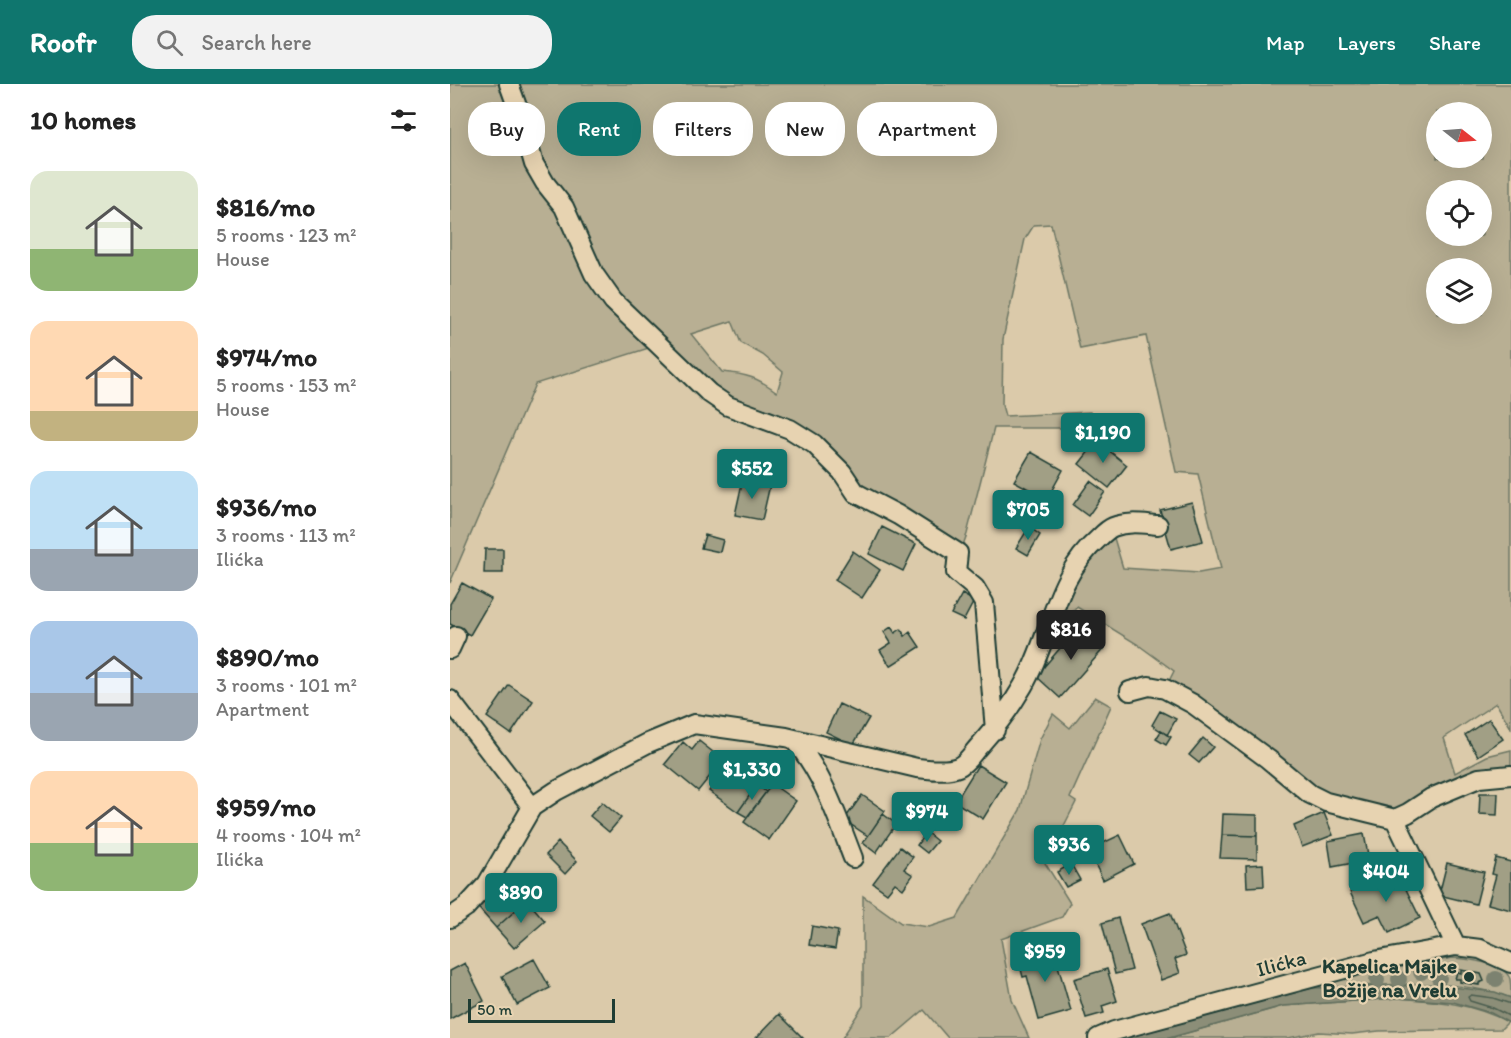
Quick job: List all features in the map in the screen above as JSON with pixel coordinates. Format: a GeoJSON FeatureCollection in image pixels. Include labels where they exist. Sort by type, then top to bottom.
{"type":"FeatureCollection","features":[{"type":"Feature","properties":{"kind":"street"},"geometry":{"type":"LineString","coordinates":[[509,84],[534,164],[544,183],[564,207],[594,274],[613,301],[709,393],[728,405],[790,429],[814,444],[842,472],[856,493],[898,515],[958,553],[956,572],[975,588],[984,603],[994,730]]}},
{"type":"Feature","properties":{"kind":"street"},"geometry":{"type":"LineString","coordinates":[[450,918],[466,907],[487,884],[532,807],[555,790],[648,743],[694,724],[795,740],[917,768],[939,770],[957,767],[967,760],[994,730],[1024,686],[1039,653],[1062,587],[1075,564],[1111,528],[1127,524],[1158,525]]}},
{"type":"Feature","properties":{"kind":"street"},"geometry":{"type":"LineString","coordinates":[[1130,691],[1149,686],[1165,689],[1193,704],[1268,759],[1310,794],[1326,802],[1395,819],[1431,798],[1479,778],[1511,776]]}},
{"type":"Feature","properties":{"kind":"street"},"geometry":{"type":"LineString","coordinates":[[450,700],[532,807]]}},
{"type":"Feature","properties":{"kind":"street"},"geometry":{"type":"LineString","coordinates":[[795,740],[806,753],[823,784],[853,858]]}},
{"type":"Feature","properties":{"kind":"street"},"geometry":{"type":"LineString","coordinates":[[1395,819],[1456,946]]}},
{"type":"Feature","properties":{"kind":"street","name":"Ilićka"},"geometry":{"type":"LineString","coordinates":[[1098,1038],[1114,1031],[1374,961],[1456,946],[1480,949],[1511,963]]}},
{"type":"Feature","properties":{"kind":"shaded area"},"geometry":{"type":"Polygon","coordinates":[[[450,84],[1511,84],[1511,728],[1496,703],[1444,738],[1455,773],[1487,756],[1511,750],[1511,775],[1408,813],[1348,808],[1165,689],[1174,671],[1137,644],[1077,607],[1063,623],[1052,615],[1111,528],[1123,568],[1199,573],[1221,569],[1198,474],[1176,472],[1146,336],[1080,349],[1051,224],[1034,225],[1025,239],[1003,339],[1002,405],[1005,416],[1090,412],[1093,428],[994,428],[962,548],[898,515],[842,472],[755,417],[658,345],[535,384],[450,583],[450,84]],[[732,321],[691,334],[722,372],[752,378],[777,392],[783,372],[763,355],[741,343],[732,321]]]}},
{"type":"Feature","properties":{"kind":"shaded area"},"geometry":{"type":"Polygon","coordinates":[[[1095,697],[1111,706],[1070,798],[1076,802],[1045,863],[1070,903],[1062,917],[1001,939],[1012,1000],[1029,1038],[948,1038],[924,1010],[891,1038],[842,1038],[863,1006],[863,896],[901,923],[929,927],[957,918],[1020,810],[1040,739],[1053,714],[1070,728],[1095,697]]]}},
{"type":"Feature","properties":{"kind":"shaded area"},"geometry":{"type":"Polygon","coordinates":[[[1453,958],[1485,963],[1501,969],[1510,979],[1511,998],[1488,991],[1441,985],[1392,984],[1320,988],[1320,985],[1363,974],[1453,958]]]}},
{"type":"Feature","properties":{"kind":"shaded area"},"geometry":{"type":"Polygon","coordinates":[[[1398,998],[1468,1007],[1508,1022],[1501,1029],[1379,1031],[1352,1034],[1319,1032],[1288,1038],[1169,1038],[1283,1006],[1398,998]]]}},
{"type":"Feature","properties":{"kind":"water"},"geometry":{"type":"Polygon","coordinates":[[[1434,985],[1495,992],[1511,998],[1511,1024],[1491,1013],[1453,1002],[1398,998],[1283,1006],[1169,1038],[1125,1038],[1312,988],[1434,985]]]}},
{"type":"Feature","properties":{"kind":"building"},"geometry":{"type":"Polygon","coordinates":[[[1097,441],[1127,465],[1109,488],[1079,464],[1097,441]]]}},
{"type":"Feature","properties":{"kind":"building"},"geometry":{"type":"Polygon","coordinates":[[[1031,452],[1063,470],[1047,499],[1014,481],[1031,452]]]}},
{"type":"Feature","properties":{"kind":"building"},"geometry":{"type":"Polygon","coordinates":[[[743,479],[770,485],[762,520],[735,515],[743,479]]]}},
{"type":"Feature","properties":{"kind":"building"},"geometry":{"type":"Polygon","coordinates":[[[1090,481],[1105,492],[1088,516],[1073,505],[1090,481]]]}},
{"type":"Feature","properties":{"kind":"building"},"geometry":{"type":"Polygon","coordinates":[[[1192,502],[1203,541],[1171,549],[1160,510],[1192,502]]]}},
{"type":"Feature","properties":{"kind":"building"},"geometry":{"type":"Polygon","coordinates":[[[882,527],[916,544],[903,571],[869,554],[882,527]]]}},
{"type":"Feature","properties":{"kind":"building"},"geometry":{"type":"Polygon","coordinates":[[[1029,527],[1040,535],[1028,555],[1016,548],[1029,527]]]}},
{"type":"Feature","properties":{"kind":"building"},"geometry":{"type":"Polygon","coordinates":[[[705,535],[723,540],[720,552],[701,548],[705,535]]]}},
{"type":"Feature","properties":{"kind":"building"},"geometry":{"type":"Polygon","coordinates":[[[485,549],[503,549],[503,573],[484,573],[485,549]]]}},
{"type":"Feature","properties":{"kind":"building"},"geometry":{"type":"Polygon","coordinates":[[[853,551],[880,570],[862,598],[835,580],[853,551]]]}},
{"type":"Feature","properties":{"kind":"building"},"geometry":{"type":"Polygon","coordinates":[[[462,583],[491,599],[470,635],[450,624],[450,604],[462,583]]]}},
{"type":"Feature","properties":{"kind":"building"},"geometry":{"type":"Polygon","coordinates":[[[962,594],[974,601],[964,620],[951,614],[962,594]]]}},
{"type":"Feature","properties":{"kind":"building"},"geometry":{"type":"Polygon","coordinates":[[[1081,624],[1106,646],[1060,698],[1036,676],[1081,624]]]}},
{"type":"Feature","properties":{"kind":"building"},"geometry":{"type":"Polygon","coordinates":[[[891,627],[895,633],[901,629],[905,636],[910,632],[920,647],[890,666],[880,650],[891,643],[884,632],[891,627]]]}},
{"type":"Feature","properties":{"kind":"building"},"geometry":{"type":"Polygon","coordinates":[[[509,685],[533,701],[511,734],[487,717],[509,685]]]}},
{"type":"Feature","properties":{"kind":"building"},"geometry":{"type":"Polygon","coordinates":[[[839,704],[869,718],[853,745],[826,732],[839,704]]]}},
{"type":"Feature","properties":{"kind":"building"},"geometry":{"type":"Polygon","coordinates":[[[1160,711],[1176,719],[1167,735],[1152,725],[1160,711]]]}},
{"type":"Feature","properties":{"kind":"building"},"geometry":{"type":"Polygon","coordinates":[[[1489,719],[1503,739],[1478,756],[1465,735],[1489,719]]]}},
{"type":"Feature","properties":{"kind":"building"},"geometry":{"type":"Polygon","coordinates":[[[1161,731],[1171,737],[1166,745],[1156,739],[1161,731]]]}},
{"type":"Feature","properties":{"kind":"building"},"geometry":{"type":"Polygon","coordinates":[[[1203,738],[1213,747],[1199,763],[1189,755],[1203,738]]]}},
{"type":"Feature","properties":{"kind":"building"},"geometry":{"type":"Polygon","coordinates":[[[699,741],[723,760],[698,791],[665,764],[683,742],[692,750],[699,741]]]}},
{"type":"Feature","properties":{"kind":"building"},"geometry":{"type":"Polygon","coordinates":[[[728,764],[757,785],[738,812],[709,791],[728,764]]]}},
{"type":"Feature","properties":{"kind":"building"},"geometry":{"type":"Polygon","coordinates":[[[978,765],[1006,782],[983,819],[955,802],[978,765]]]}},
{"type":"Feature","properties":{"kind":"building"},"geometry":{"type":"Polygon","coordinates":[[[772,784],[796,801],[769,840],[744,822],[772,784]]]}},
{"type":"Feature","properties":{"kind":"building"},"geometry":{"type":"Polygon","coordinates":[[[757,785],[766,792],[747,817],[738,812],[757,785]]]}},
{"type":"Feature","properties":{"kind":"building"},"geometry":{"type":"Polygon","coordinates":[[[1480,793],[1498,793],[1497,815],[1479,814],[1480,793]]]}},
{"type":"Feature","properties":{"kind":"building"},"geometry":{"type":"Polygon","coordinates":[[[862,795],[885,811],[868,836],[844,820],[862,795]]]}},
{"type":"Feature","properties":{"kind":"building"},"geometry":{"type":"Polygon","coordinates":[[[602,802],[621,818],[609,832],[590,816],[602,802]]]}},
{"type":"Feature","properties":{"kind":"building"},"geometry":{"type":"Polygon","coordinates":[[[1324,813],[1333,835],[1302,847],[1294,826],[1324,813]]]}},
{"type":"Feature","properties":{"kind":"building"},"geometry":{"type":"Polygon","coordinates":[[[883,814],[896,824],[876,853],[863,843],[883,814]]]}},
{"type":"Feature","properties":{"kind":"building"},"geometry":{"type":"Polygon","coordinates":[[[1223,814],[1257,815],[1257,836],[1222,835],[1223,814]]]}},
{"type":"Feature","properties":{"kind":"building"},"geometry":{"type":"Polygon","coordinates":[[[926,832],[937,841],[927,853],[917,845],[926,832]]]}},
{"type":"Feature","properties":{"kind":"building"},"geometry":{"type":"Polygon","coordinates":[[[1364,834],[1369,860],[1332,867],[1328,841],[1364,834]]]}},
{"type":"Feature","properties":{"kind":"building"},"geometry":{"type":"Polygon","coordinates":[[[1120,835],[1134,864],[1103,880],[1088,850],[1120,835]]]}},
{"type":"Feature","properties":{"kind":"building"},"geometry":{"type":"Polygon","coordinates":[[[1222,835],[1257,836],[1257,859],[1220,858],[1222,835]]]}},
{"type":"Feature","properties":{"kind":"building"},"geometry":{"type":"Polygon","coordinates":[[[558,842],[577,861],[565,874],[546,855],[558,842]]]}},
{"type":"Feature","properties":{"kind":"building"},"geometry":{"type":"Polygon","coordinates":[[[900,847],[913,857],[904,869],[913,875],[903,889],[895,883],[887,893],[873,883],[900,847]]]}},
{"type":"Feature","properties":{"kind":"building"},"geometry":{"type":"Polygon","coordinates":[[[1496,858],[1511,862],[1511,910],[1488,904],[1496,875],[1492,874],[1496,858]]]}},
{"type":"Feature","properties":{"kind":"building"},"geometry":{"type":"Polygon","coordinates":[[[1447,863],[1484,872],[1476,904],[1439,895],[1447,863]]]}},
{"type":"Feature","properties":{"kind":"building"},"geometry":{"type":"Polygon","coordinates":[[[1071,864],[1080,880],[1066,887],[1057,872],[1071,864]]]}},
{"type":"Feature","properties":{"kind":"building"},"geometry":{"type":"Polygon","coordinates":[[[1263,864],[1264,886],[1247,887],[1246,865],[1263,864]]]}},
{"type":"Feature","properties":{"kind":"building"},"geometry":{"type":"Polygon","coordinates":[[[1382,876],[1387,886],[1401,879],[1420,918],[1389,933],[1380,915],[1364,922],[1350,892],[1382,876]]]}},
{"type":"Feature","properties":{"kind":"building"},"geometry":{"type":"Polygon","coordinates":[[[506,877],[527,900],[496,928],[475,904],[506,877]]]}},
{"type":"Feature","properties":{"kind":"building"},"geometry":{"type":"Polygon","coordinates":[[[527,900],[545,921],[514,948],[496,928],[527,900]]]}},
{"type":"Feature","properties":{"kind":"building"},"geometry":{"type":"Polygon","coordinates":[[[1170,913],[1186,955],[1175,959],[1180,973],[1161,980],[1141,924],[1170,913]]]}},
{"type":"Feature","properties":{"kind":"building"},"geometry":{"type":"Polygon","coordinates":[[[1118,918],[1132,970],[1115,974],[1102,923],[1118,918]]]}},
{"type":"Feature","properties":{"kind":"building"},"geometry":{"type":"Polygon","coordinates":[[[812,926],[838,931],[835,949],[809,945],[812,926]]]}},
{"type":"Feature","properties":{"kind":"building"},"geometry":{"type":"Polygon","coordinates":[[[1053,948],[1071,1011],[1039,1020],[1027,976],[1023,977],[1018,958],[1053,948]]]}},
{"type":"Feature","properties":{"kind":"building"},"geometry":{"type":"Polygon","coordinates":[[[534,959],[550,988],[517,1005],[502,976],[534,959]]]}},
{"type":"Feature","properties":{"kind":"building"},"geometry":{"type":"Polygon","coordinates":[[[465,963],[484,1001],[450,1019],[450,971],[465,963]]]}},
{"type":"Feature","properties":{"kind":"building"},"geometry":{"type":"Polygon","coordinates":[[[1107,969],[1117,1001],[1102,1006],[1104,1013],[1086,1018],[1074,979],[1107,969]]]}},
{"type":"Feature","properties":{"kind":"building","name":"Kapelica Majke Božije na Vrelu"},"geometry":{"type":"Polygon","coordinates":[[[1461,970],[1481,974],[1484,981],[1479,985],[1460,982],[1460,979],[1455,979],[1457,972],[1461,973],[1461,970]]]}},
{"type":"Feature","properties":{"kind":"building"},"geometry":{"type":"Polygon","coordinates":[[[779,1014],[803,1038],[756,1038],[779,1014]]]}},
{"type":"Feature","properties":{"kind":"place","name":"Kapelica Majke Božije na Vrelu"},"geometry":{"type":"Point","coordinates":[1469,977]}}]}
